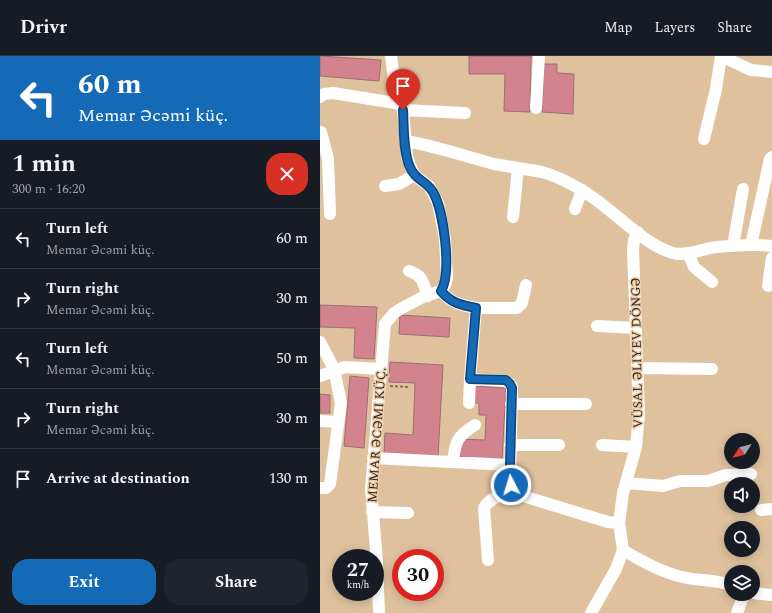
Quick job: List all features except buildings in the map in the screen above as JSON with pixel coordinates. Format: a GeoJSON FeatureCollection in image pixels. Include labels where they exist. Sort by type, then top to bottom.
{"type":"FeatureCollection","features":[{"type":"Feature","properties":{"kind":"street"},"geometry":{"type":"LineString","coordinates":[[391,56],[402,107],[407,157],[414,175],[429,186],[438,203],[446,251],[447,278],[441,291],[455,303],[476,308],[516,308],[522,303],[526,285]]}},
{"type":"Feature","properties":{"kind":"street"},"geometry":{"type":"LineString","coordinates":[[536,108],[539,56]]}},
{"type":"Feature","properties":{"kind":"street"},"geometry":{"type":"LineString","coordinates":[[704,140],[716,89],[721,56],[752,70],[772,72]]}},
{"type":"Feature","properties":{"kind":"street"},"geometry":{"type":"LineString","coordinates":[[320,97],[324,94],[333,93],[402,107],[464,113]]}},
{"type":"Feature","properties":{"kind":"street"},"geometry":{"type":"LineString","coordinates":[[320,131],[328,159],[330,214]]}},
{"type":"Feature","properties":{"kind":"street"},"geometry":{"type":"LineString","coordinates":[[406,141],[425,144],[494,164],[554,176],[582,190],[601,202],[638,232],[671,253],[688,253],[718,247],[751,245],[772,246]]}},
{"type":"Feature","properties":{"kind":"street"},"geometry":{"type":"LineString","coordinates":[[751,245],[770,159],[772,157]]}},
{"type":"Feature","properties":{"kind":"street"},"geometry":{"type":"LineString","coordinates":[[513,217],[518,168]]}},
{"type":"Feature","properties":{"kind":"street"},"geometry":{"type":"LineString","coordinates":[[385,186],[399,184],[414,175]]}},
{"type":"Feature","properties":{"kind":"street"},"geometry":{"type":"LineString","coordinates":[[733,246],[743,189]]}},
{"type":"Feature","properties":{"kind":"street"},"geometry":{"type":"LineString","coordinates":[[575,209],[582,190]]}},
{"type":"Feature","properties":{"kind":"street","name":"VÜSAL ƏLIYEV DÖNGƏ"},"geometry":{"type":"LineString","coordinates":[[623,550],[619,523],[626,483],[636,448],[639,414],[639,368],[633,249],[634,240],[638,232]]}},
{"type":"Feature","properties":{"kind":"street"},"geometry":{"type":"LineString","coordinates":[[688,253],[694,267],[712,282]]}},
{"type":"Feature","properties":{"kind":"street"},"geometry":{"type":"LineString","coordinates":[[768,286],[772,258]]}},
{"type":"Feature","properties":{"kind":"street"},"geometry":{"type":"LineString","coordinates":[[409,271],[418,274],[428,296]]}},
{"type":"Feature","properties":{"kind":"street","name":"MEMAR ƏCƏMI KÜÇ."},"geometry":{"type":"LineString","coordinates":[[379,613],[377,562],[370,489],[385,324],[388,318],[402,308],[441,291]]}},
{"type":"Feature","properties":{"kind":"street"},"geometry":{"type":"LineString","coordinates":[[469,403],[476,308]]}},
{"type":"Feature","properties":{"kind":"street"},"geometry":{"type":"LineString","coordinates":[[597,326],[636,328]]}},
{"type":"Feature","properties":{"kind":"street"},"geometry":{"type":"LineString","coordinates":[[320,342],[334,370],[341,403],[330,484],[326,488],[320,488]]}},
{"type":"Feature","properties":{"kind":"street"},"geometry":{"type":"LineString","coordinates":[[320,376],[345,367],[380,368]]}},
{"type":"Feature","properties":{"kind":"street"},"geometry":{"type":"LineString","coordinates":[[639,368],[712,369]]}},
{"type":"Feature","properties":{"kind":"street"},"geometry":{"type":"LineString","coordinates":[[470,379],[508,381],[512,388],[510,479],[514,490],[526,497],[608,522],[619,523]]}},
{"type":"Feature","properties":{"kind":"street"},"geometry":{"type":"LineString","coordinates":[[511,404],[586,404]]}},
{"type":"Feature","properties":{"kind":"street"},"geometry":{"type":"LineString","coordinates":[[320,421],[338,422]]}},
{"type":"Feature","properties":{"kind":"street"},"geometry":{"type":"LineString","coordinates":[[452,462],[456,442],[466,431],[475,425]]}},
{"type":"Feature","properties":{"kind":"street"},"geometry":{"type":"LineString","coordinates":[[510,445],[559,445]]}},
{"type":"Feature","properties":{"kind":"street"},"geometry":{"type":"LineString","coordinates":[[602,445],[636,448]]}},
{"type":"Feature","properties":{"kind":"street"},"geometry":{"type":"LineString","coordinates":[[373,458],[510,465]]}},
{"type":"Feature","properties":{"kind":"street"},"geometry":{"type":"LineString","coordinates":[[626,483],[663,486],[680,481],[708,481],[726,475],[751,474]]}},
{"type":"Feature","properties":{"kind":"street"},"geometry":{"type":"LineString","coordinates":[[488,560],[484,508],[487,502],[491,499],[514,490]]}},
{"type":"Feature","properties":{"kind":"street"},"geometry":{"type":"LineString","coordinates":[[372,512],[408,513]]}},
{"type":"Feature","properties":{"kind":"street"},"geometry":{"type":"LineString","coordinates":[[591,613],[616,569],[623,550],[672,574],[684,577],[715,580],[724,583]]}},
{"type":"Feature","properties":{"kind":"street"},"geometry":{"type":"LineString","coordinates":[[760,594],[772,595]]}},
{"type":"Feature","properties":{"kind":"street"},"geometry":{"type":"LineString","coordinates":[[737,613],[741,601]]}},
{"type":"Feature","properties":{"kind":"path"},"geometry":{"type":"LineString","coordinates":[[379,385],[410,387]]}},
{"type":"Feature","properties":{"kind":"route"},"geometry":{"type":"LineString","coordinates":[[403,110],[407,157],[410,167],[418,179],[429,186],[438,203],[445,239],[447,278],[441,291],[447,298],[459,305],[476,308],[470,379],[506,380],[512,388],[510,465],[511,485]]}}]}
